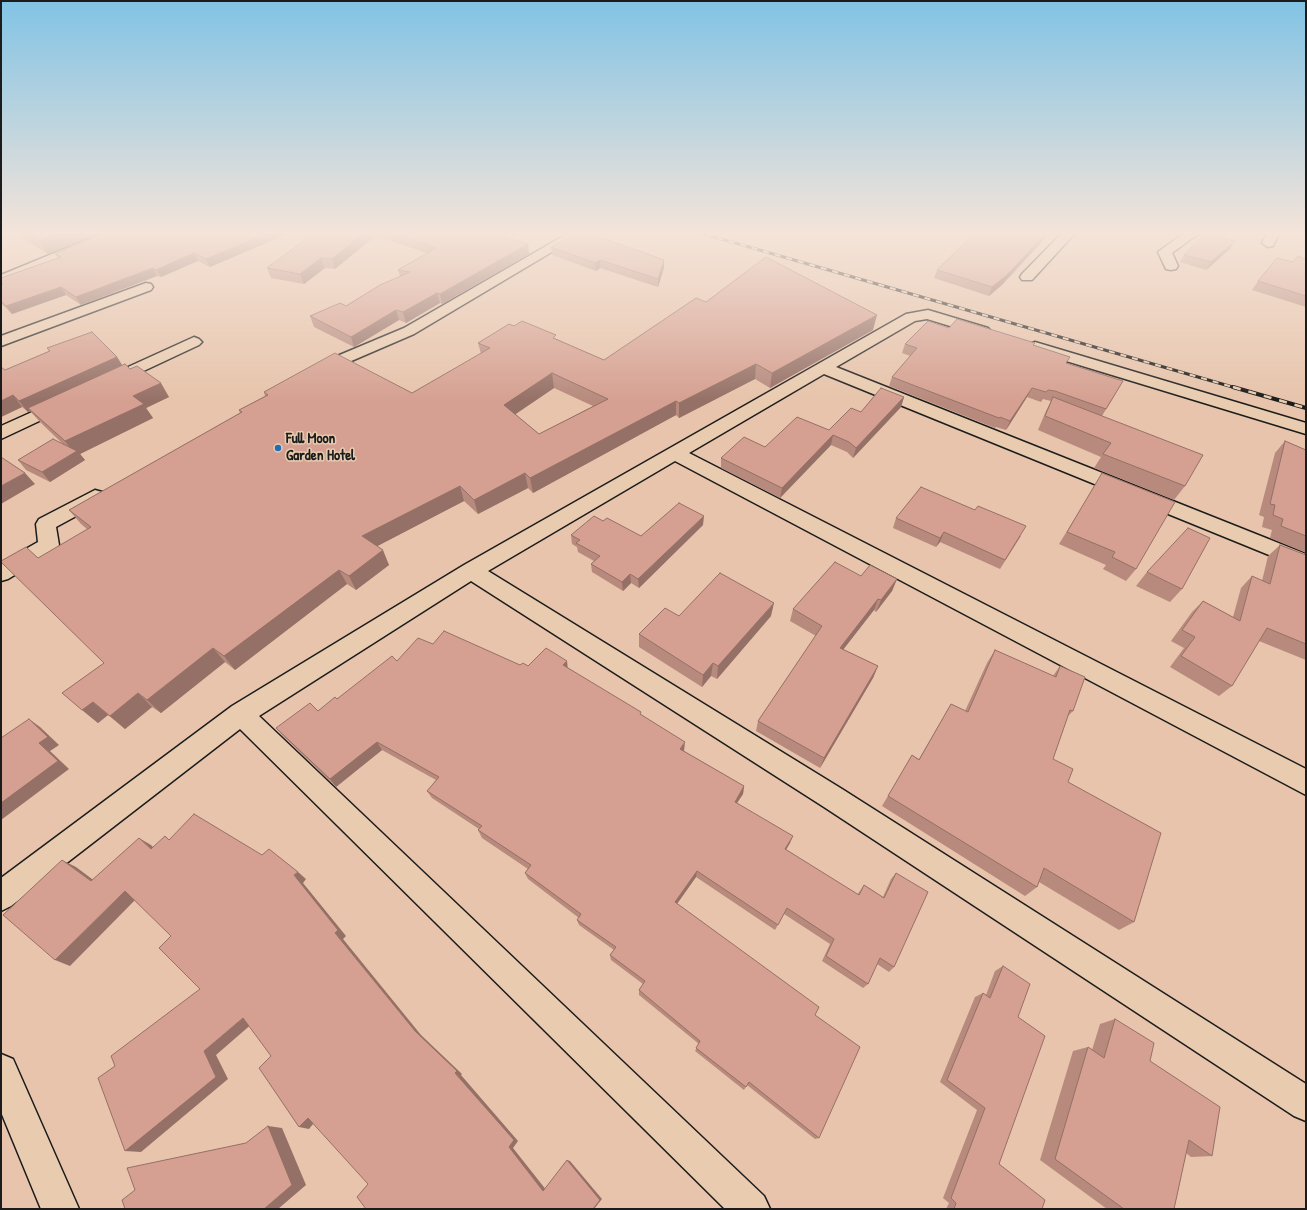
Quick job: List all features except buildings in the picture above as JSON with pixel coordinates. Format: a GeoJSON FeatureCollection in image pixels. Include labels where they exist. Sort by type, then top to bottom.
{"type":"FeatureCollection","features":[{"type":"Feature","properties":{"kind":"street"},"geometry":{"type":"LineString","coordinates":[[1,341],[142,287]]}},
{"type":"Feature","properties":{"kind":"street"},"geometry":{"type":"LineString","coordinates":[[302,381],[336,362],[409,331],[484,287]]}},
{"type":"Feature","properties":{"kind":"street"},"geometry":{"type":"LineString","coordinates":[[1,896],[241,714],[471,571],[911,317],[928,314],[996,335]]}},
{"type":"Feature","properties":{"kind":"street"},"geometry":{"type":"LineString","coordinates":[[101,386],[194,342]]}},
{"type":"Feature","properties":{"kind":"street"},"geometry":{"type":"LineString","coordinates":[[1019,342],[1306,429]]}},
{"type":"Feature","properties":{"kind":"street"},"geometry":{"type":"LineString","coordinates":[[824,368],[1306,562]]}},
{"type":"Feature","properties":{"kind":"street"},"geometry":{"type":"LineString","coordinates":[[1,433],[72,399]]}},
{"type":"Feature","properties":{"kind":"street"},"geometry":{"type":"LineString","coordinates":[[675,452],[1306,783]]}},
{"type":"Feature","properties":{"kind":"street"},"geometry":{"type":"LineString","coordinates":[[1,573],[49,545],[46,524],[108,489]]}},
{"type":"Feature","properties":{"kind":"street"},"geometry":{"type":"LineString","coordinates":[[471,571],[833,798],[1306,1104]]}},
{"type":"Feature","properties":{"kind":"street"},"geometry":{"type":"LineString","coordinates":[[241,714],[751,1209]]}},
{"type":"Feature","properties":{"kind":"street"},"geometry":{"type":"LineString","coordinates":[[1,1071],[60,1209]]}},
{"type":"Feature","properties":{"kind":"railway"},"geometry":{"type":"LineString","coordinates":[[889,287],[1236,388]]}},
{"type":"Feature","properties":{"kind":"railway"},"geometry":{"type":"LineString","coordinates":[[1233,387],[1306,408]]}},
{"type":"Feature","properties":{"kind":"place","name":"Full Moon Garden Hotel"},"geometry":{"type":"Point","coordinates":[278,448]}}]}
